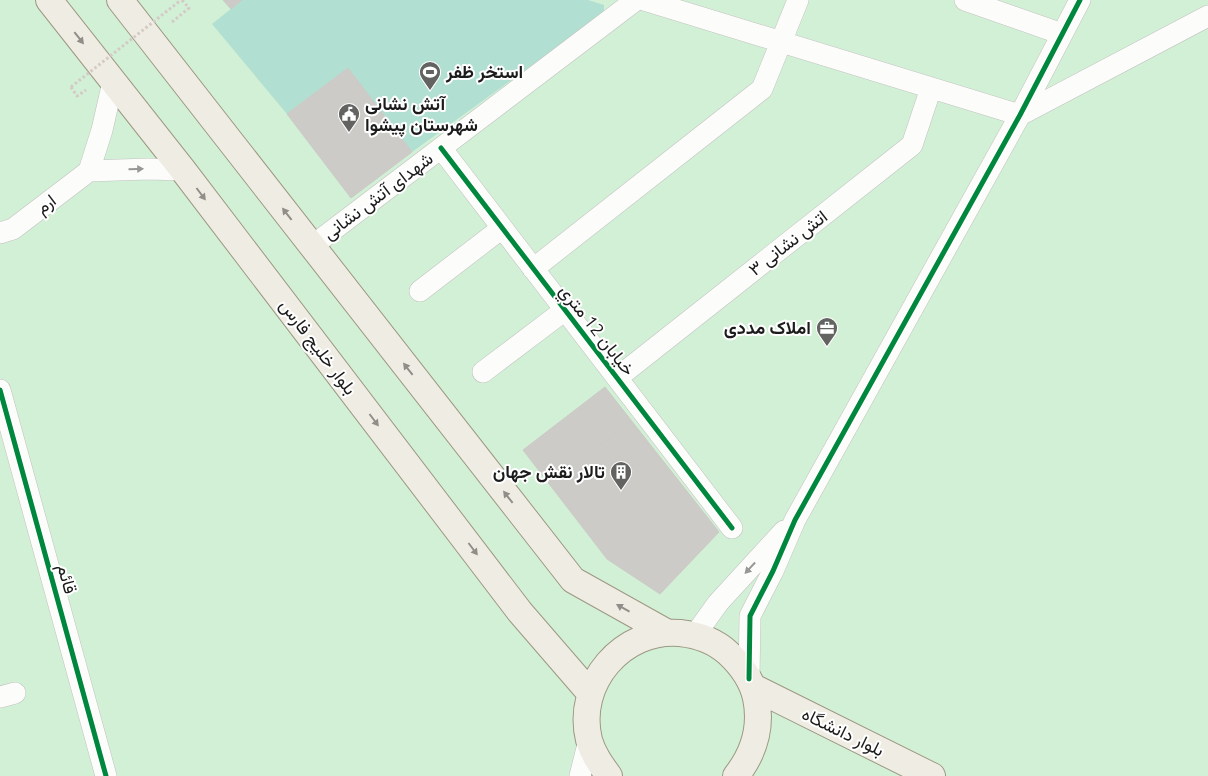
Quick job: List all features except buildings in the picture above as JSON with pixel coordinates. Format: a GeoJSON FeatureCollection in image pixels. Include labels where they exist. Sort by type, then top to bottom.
{"type":"FeatureCollection","features":[{"type":"Feature","properties":{"kind":"main road","name":"بلوار خلیج فارس"},"geometry":{"type":"LineString","coordinates":[[49,0],[183,170],[520,612],[590,693]]}},
{"type":"Feature","properties":{"kind":"main road"},"geometry":{"type":"LineString","coordinates":[[120,0],[573,580],[666,632]]}},
{"type":"Feature","properties":{"kind":"main road"},"geometry":{"type":"LineString","coordinates":[[609,776],[598,761],[589,740],[586,716],[590,693],[601,670],[619,651],[641,638],[666,632],[695,635],[722,647],[740,665],[751,683],[759,713],[756,740],[745,765],[736,776]]}},
{"type":"Feature","properties":{"kind":"main road","name":"بلوار دانشگاه"},"geometry":{"type":"LineString","coordinates":[[751,683],[932,776]]}},
{"type":"Feature","properties":{"kind":"street","name":"شهدای آتش نشانی"},"geometry":{"type":"LineString","coordinates":[[312,246],[636,0]]}},
{"type":"Feature","properties":{"kind":"street"},"geometry":{"type":"LineString","coordinates":[[644,0],[1020,115],[1208,16]]}},
{"type":"Feature","properties":{"kind":"street"},"geometry":{"type":"LineString","coordinates":[[533,269],[762,90],[798,0]]}},
{"type":"Feature","properties":{"kind":"street"},"geometry":{"type":"LineString","coordinates":[[965,0],[1062,34]]}},
{"type":"Feature","properties":{"kind":"street"},"geometry":{"type":"LineString","coordinates":[[751,683],[750,616],[773,571],[795,520],[1020,115],[1080,0]]}},
{"type":"Feature","properties":{"kind":"street"},"geometry":{"type":"LineString","coordinates":[[113,82],[102,130],[89,171],[183,170]]}},
{"type":"Feature","properties":{"kind":"street","name":"اتش نشانی ۳"},"geometry":{"type":"LineString","coordinates":[[617,378],[912,145],[931,88]]}},
{"type":"Feature","properties":{"kind":"street","name":"خيابان 12 متري"},"geometry":{"type":"LineString","coordinates":[[441,148],[732,528]]}},
{"type":"Feature","properties":{"kind":"street","name":"ارم"},"geometry":{"type":"LineString","coordinates":[[7,231],[89,171]]}},
{"type":"Feature","properties":{"kind":"street"},"geometry":{"type":"LineString","coordinates":[[420,291],[502,228]]}},
{"type":"Feature","properties":{"kind":"street"},"geometry":{"type":"LineString","coordinates":[[0,248],[7,231]]}},
{"type":"Feature","properties":{"kind":"street"},"geometry":{"type":"LineString","coordinates":[[483,372],[565,310]]}},
{"type":"Feature","properties":{"kind":"street","name":"قائم"},"geometry":{"type":"LineString","coordinates":[[0,390],[106,776]]}},
{"type":"Feature","properties":{"kind":"street"},"geometry":{"type":"LineString","coordinates":[[695,635],[718,602],[795,520]]}},
{"type":"Feature","properties":{"kind":"street"},"geometry":{"type":"LineString","coordinates":[[580,776],[589,740]]}},
{"type":"Feature","properties":{"kind":"path"},"geometry":{"type":"LineString","coordinates":[[86,90],[77,96],[70,87],[182,0],[189,8],[172,22]]}},
{"type":"Feature","properties":{"kind":"green space"},"geometry":{"type":"Polygon","coordinates":[[[0,0],[1208,0],[1208,776],[0,776],[0,0]]]}},
{"type":"Feature","properties":{"kind":"green space","name":"استخر ظفر"},"geometry":{"type":"Polygon","coordinates":[[[242,0],[588,0],[604,5],[604,13],[412,152],[348,68],[287,114],[212,24],[242,0]]]}},
{"type":"Feature","properties":{"kind":"cycle path"},"geometry":{"type":"LineString","coordinates":[[749,679],[750,616],[773,571],[795,520],[1020,115],[1080,0]]}},
{"type":"Feature","properties":{"kind":"cycle path"},"geometry":{"type":"LineString","coordinates":[[441,148],[732,528]]}},
{"type":"Feature","properties":{"kind":"cycle path"},"geometry":{"type":"LineString","coordinates":[[0,390],[106,776]]}},
{"type":"Feature","properties":{"kind":"place","name":"استخر ظفر"},"geometry":{"type":"Point","coordinates":[430,91]}},
{"type":"Feature","properties":{"kind":"place","name":"آتش نشانی شهرستان پیشوا"},"geometry":{"type":"Point","coordinates":[349,133]}},
{"type":"Feature","properties":{"kind":"place","name":"املاک مددی"},"geometry":{"type":"Point","coordinates":[827,347]}},
{"type":"Feature","properties":{"kind":"place","name":"تالار نقش جهان"},"geometry":{"type":"Point","coordinates":[621,491]}}]}
